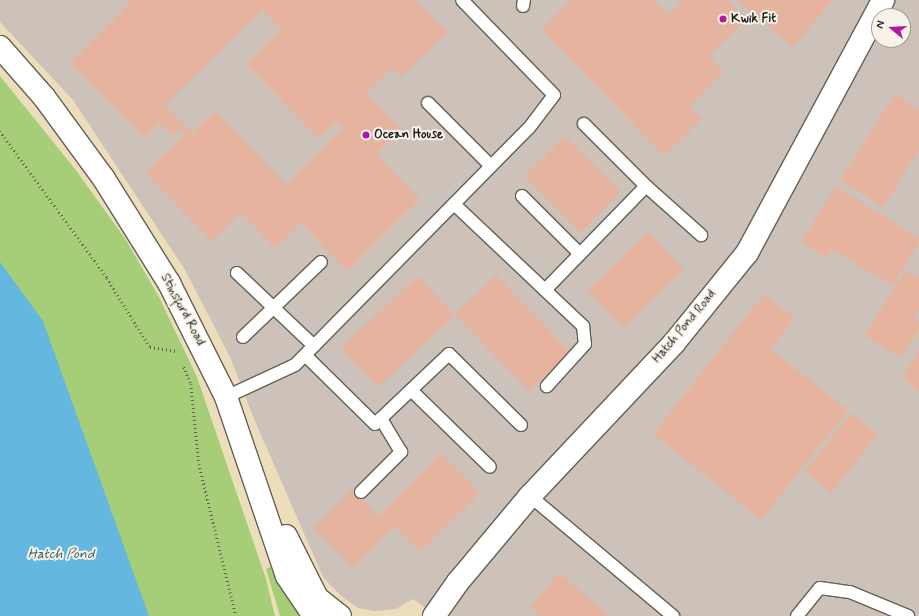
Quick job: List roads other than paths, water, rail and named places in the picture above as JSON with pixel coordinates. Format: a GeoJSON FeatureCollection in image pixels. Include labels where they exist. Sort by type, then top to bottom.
{"type":"FeatureCollection","features":[{"type":"Feature","properties":{"kind":"street","name":"Hatch Pond Road"},"geometry":{"type":"LineString","coordinates":[[434,616],[458,582],[530,496],[674,343],[747,253],[883,0]]}},
{"type":"Feature","properties":{"kind":"street","name":"Stinsford Road"},"geometry":{"type":"LineString","coordinates":[[0,47],[44,97],[104,179],[169,283],[226,397],[257,482],[287,576],[312,613]]}},
{"type":"Feature","properties":{"kind":"street"},"geometry":{"type":"LineString","coordinates":[[257,482],[317,598],[340,616]]}},
{"type":"Feature","properties":{"kind":"lane"},"geometry":{"type":"LineString","coordinates":[[226,397],[295,365],[530,128],[554,95],[462,0]]}},
{"type":"Feature","properties":{"kind":"lane"},"geometry":{"type":"LineString","coordinates":[[428,103],[491,166]]}},
{"type":"Feature","properties":{"kind":"lane"},"geometry":{"type":"LineString","coordinates":[[584,124],[646,186],[701,236]]}},
{"type":"Feature","properties":{"kind":"lane"},"geometry":{"type":"LineString","coordinates":[[545,290],[646,186]]}},
{"type":"Feature","properties":{"kind":"lane"},"geometry":{"type":"LineString","coordinates":[[522,196],[580,254]]}},
{"type":"Feature","properties":{"kind":"lane"},"geometry":{"type":"LineString","coordinates":[[454,204],[583,326],[585,344],[547,386]]}},
{"type":"Feature","properties":{"kind":"lane"},"geometry":{"type":"LineString","coordinates":[[243,337],[321,262]]}},
{"type":"Feature","properties":{"kind":"lane"},"geometry":{"type":"LineString","coordinates":[[237,273],[314,346]]}},
{"type":"Feature","properties":{"kind":"lane"},"geometry":{"type":"LineString","coordinates":[[305,355],[375,424],[449,354],[521,425]]}},
{"type":"Feature","properties":{"kind":"lane"},"geometry":{"type":"LineString","coordinates":[[411,390],[490,467]]}},
{"type":"Feature","properties":{"kind":"lane"},"geometry":{"type":"LineString","coordinates":[[361,492],[401,452],[381,419]]}},
{"type":"Feature","properties":{"kind":"lane"},"geometry":{"type":"LineString","coordinates":[[530,496],[673,616]]}},
{"type":"Feature","properties":{"kind":"lane"},"geometry":{"type":"LineString","coordinates":[[797,616],[820,588],[850,592],[908,616]]}},
{"type":"Feature","properties":{"kind":"water","name":"Hatch Pond"},"geometry":{"type":"Polygon","coordinates":[[[0,262],[43,321],[149,616],[0,616],[0,262]]]}},
{"type":"Feature","properties":{"kind":"place","name":"Kwik Fit"},"geometry":{"type":"Point","coordinates":[723,19]}},
{"type":"Feature","properties":{"kind":"place","name":"Ocean House"},"geometry":{"type":"Point","coordinates":[366,135]}}]}
